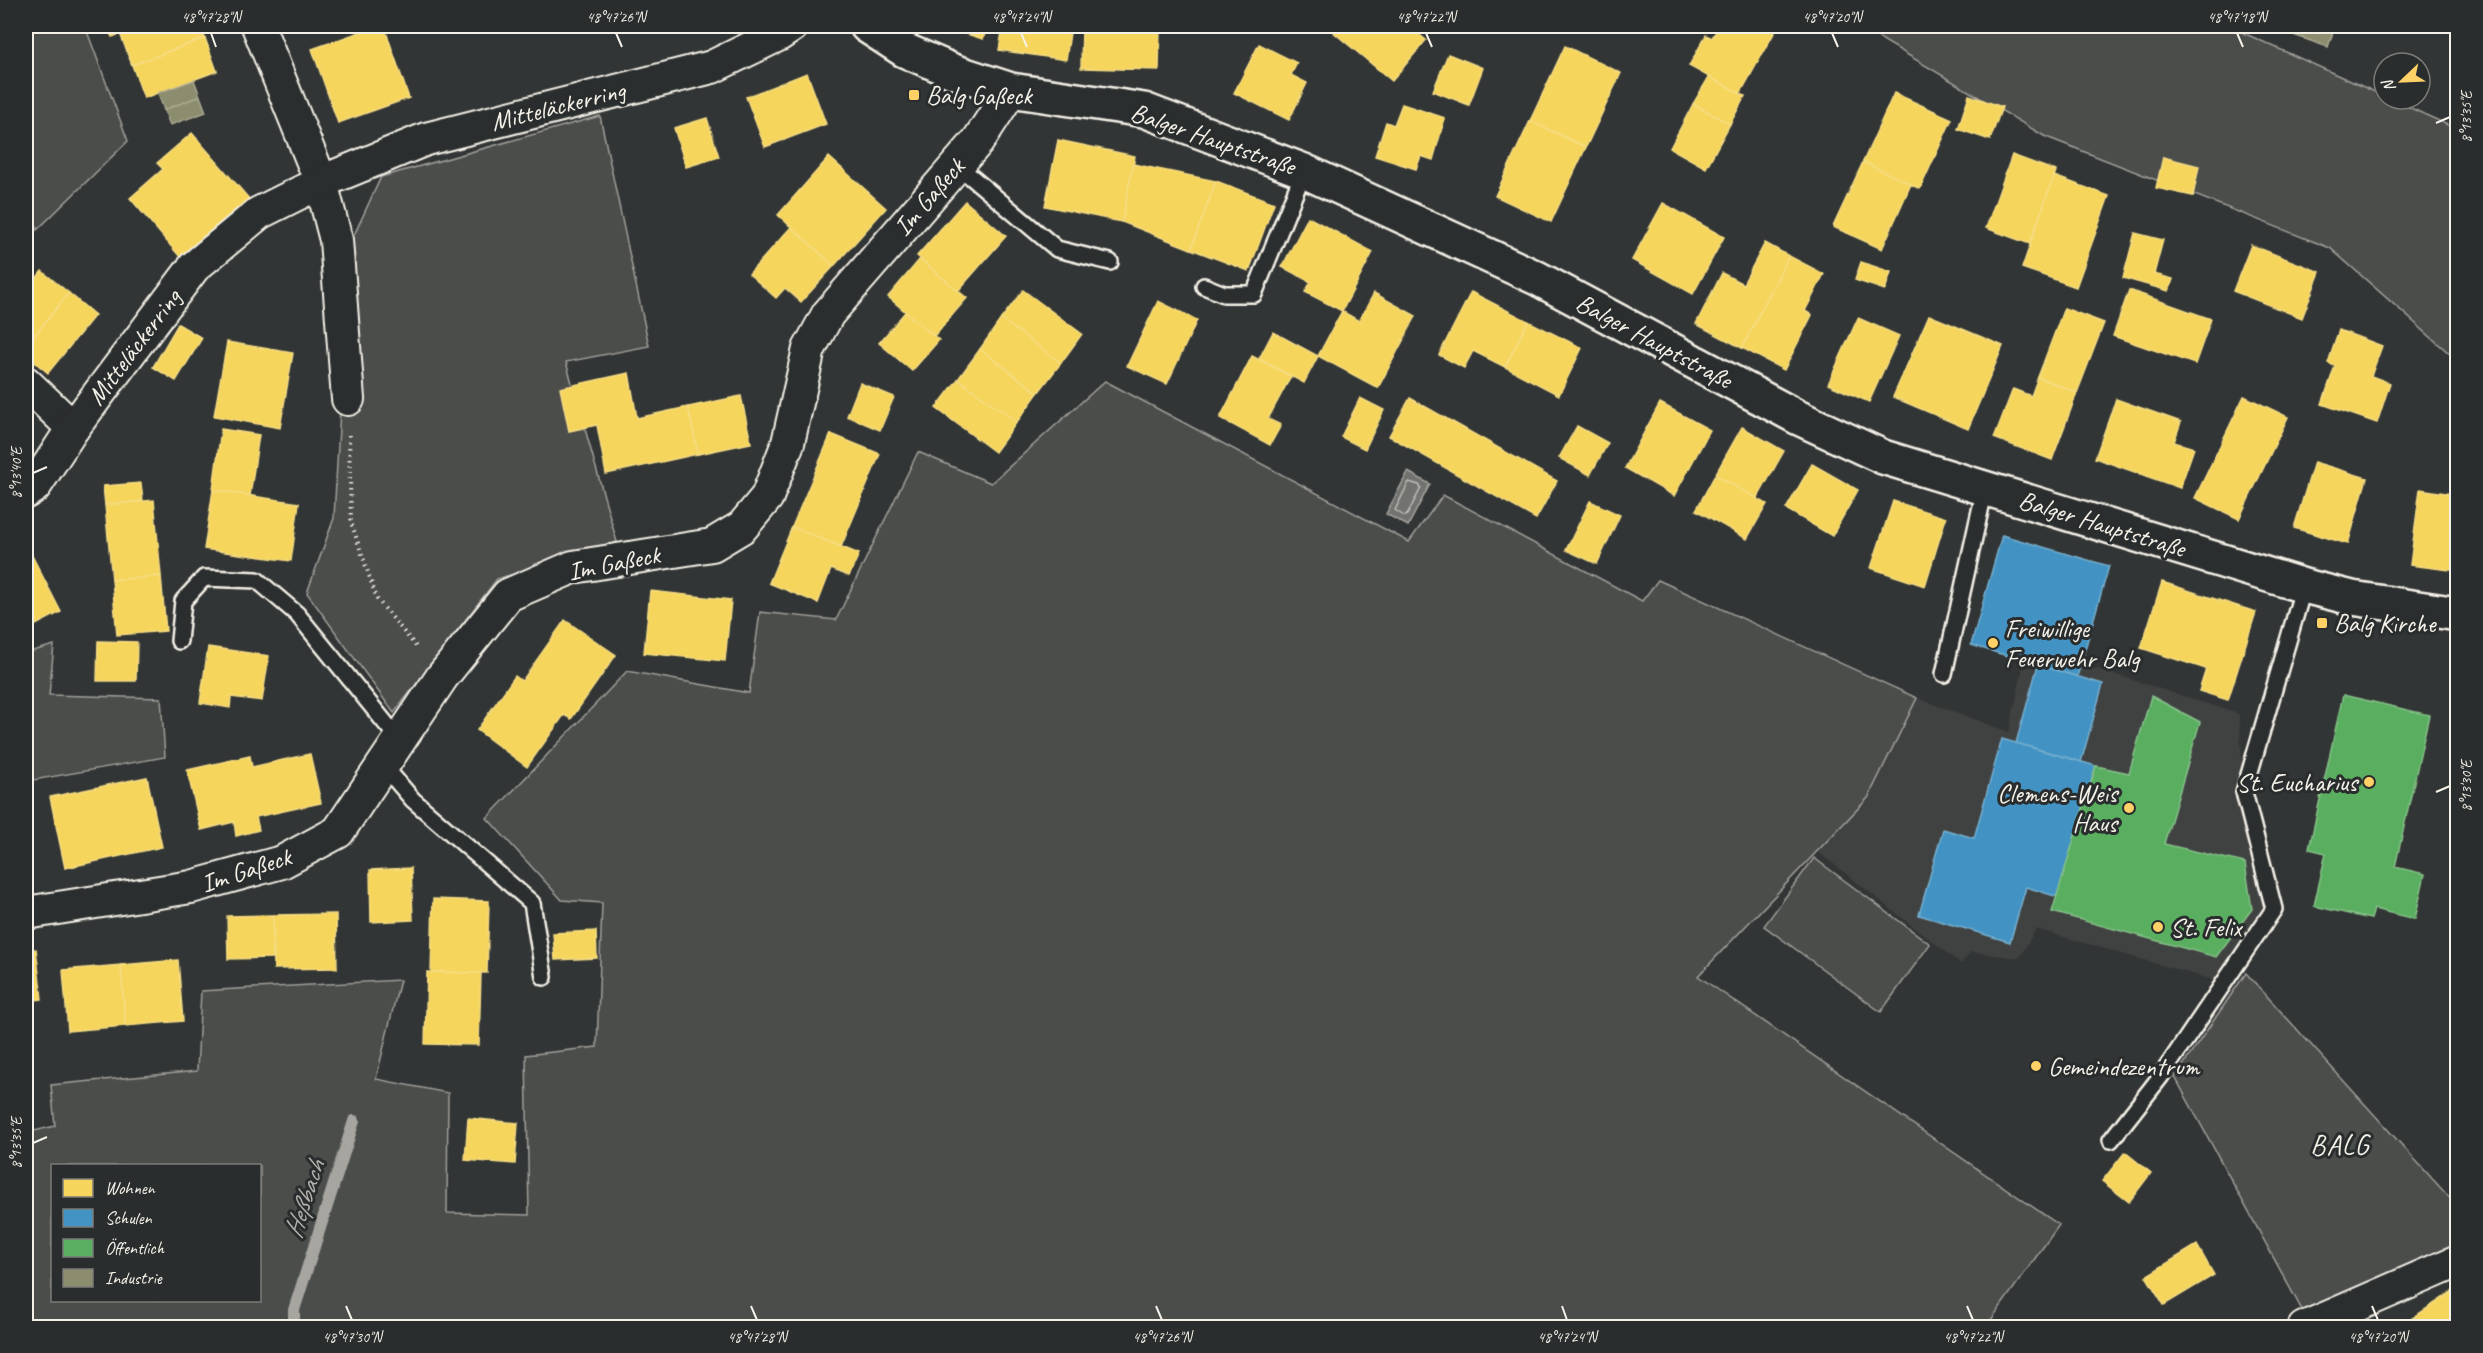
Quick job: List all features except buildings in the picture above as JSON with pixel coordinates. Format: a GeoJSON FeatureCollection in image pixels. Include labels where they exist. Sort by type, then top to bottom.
{"type":"FeatureCollection","features":[{"type":"Feature","properties":{"kind":"street"},"geometry":{"type":"LineString","coordinates":[[258,26],[321,182],[336,240],[348,399]]}},
{"type":"Feature","properties":{"kind":"street","name":"Mitteläckerring"},"geometry":{"type":"LineString","coordinates":[[26,492],[34,486],[73,428],[194,267],[259,213],[321,182],[426,139],[712,67],[792,26]]}},
{"type":"Feature","properties":{"kind":"street","name":"Balger Hauptstraße"},"geometry":{"type":"LineString","coordinates":[[867,26],[914,54],[953,71],[1011,90],[1144,110],[1304,171],[1537,278],[1797,417],[1883,457],[2304,586],[2352,598],[2457,614]]}},
{"type":"Feature","properties":{"kind":"street","name":"Im Gaßeck"},"geometry":{"type":"LineString","coordinates":[[26,914],[191,887],[282,862],[338,832],[442,677],[508,595],[573,567],[712,545],[742,527],[767,497],[788,443],[809,349],[828,314],[978,141],[1011,90]]}},
{"type":"Feature","properties":{"kind":"street"},"geometry":{"type":"LineString","coordinates":[[26,383],[73,428]]}},
{"type":"Feature","properties":{"kind":"street"},"geometry":{"type":"LineString","coordinates":[[2304,1328],[2457,1261]]}},
{"type":"Feature","properties":{"kind":"lane"},"geometry":{"type":"LineString","coordinates":[[957,165],[1057,249],[1110,262]]}},
{"type":"Feature","properties":{"kind":"lane"},"geometry":{"type":"LineString","coordinates":[[1204,286],[1224,294],[1254,294],[1304,171]]}},
{"type":"Feature","properties":{"kind":"lane"},"geometry":{"type":"LineString","coordinates":[[1944,674],[1984,488]]}},
{"type":"Feature","properties":{"kind":"lane"},"geometry":{"type":"LineString","coordinates":[[179,640],[183,601],[204,578],[257,580],[297,615],[392,753],[413,800],[532,903],[544,977]]}},
{"type":"Feature","properties":{"kind":"lane"},"geometry":{"type":"LineString","coordinates":[[2111,1140],[2161,1076],[2274,909],[2244,792],[2304,586]]}},
{"type":"Feature","properties":{"kind":"path"},"geometry":{"type":"LineString","coordinates":[[348,399],[351,522],[365,566],[377,599],[442,677]]}},
{"type":"Feature","properties":{"kind":"shaded area"},"geometry":{"type":"Polygon","coordinates":[[[26,26],[85,26],[128,141],[37,230],[26,189],[26,26]]]}},
{"type":"Feature","properties":{"kind":"shaded area"},"geometry":{"type":"Polygon","coordinates":[[[1859,26],[2228,26],[2372,91],[2372,111],[2417,111],[2450,126],[2457,126],[2457,355],[2450,354],[2330,248],[2044,136],[1859,26]]]}},
{"type":"Feature","properties":{"kind":"shaded area"},"geometry":{"type":"Polygon","coordinates":[[[600,116],[649,346],[566,362],[617,542],[497,579],[394,713],[307,593],[334,518],[349,246],[381,177],[600,116]]]}},
{"type":"Feature","properties":{"kind":"shaded area"},"geometry":{"type":"Polygon","coordinates":[[[1105,381],[1409,542],[1443,495],[1642,601],[1658,580],[1917,698],[1868,798],[1698,976],[2059,1225],[1988,1324],[1992,1327],[26,1327],[26,1133],[55,1126],[51,1085],[197,1071],[201,991],[400,980],[376,1079],[448,1093],[447,1213],[529,1215],[526,1055],[597,1047],[602,903],[562,900],[487,818],[627,671],[749,693],[760,612],[836,620],[918,452],[991,483],[1105,381]]]}},
{"type":"Feature","properties":{"kind":"shaded area"},"geometry":{"type":"Polygon","coordinates":[[[54,645],[49,695],[161,698],[165,757],[28,781],[26,771],[26,653],[54,645]]]}},
{"type":"Feature","properties":{"kind":"shaded area"},"geometry":{"type":"Polygon","coordinates":[[[2023,667],[2098,669],[2239,714],[2244,792],[2274,909],[2223,983],[2036,929],[2019,958],[1971,952],[1961,964],[1817,851],[1868,798],[1917,698],[2009,732],[2023,667]]]}},
{"type":"Feature","properties":{"kind":"shaded area"},"geometry":{"type":"Polygon","coordinates":[[[1814,858],[1930,944],[1881,1012],[1764,926],[1814,858]]]}},
{"type":"Feature","properties":{"kind":"shaded area"},"geometry":{"type":"Polygon","coordinates":[[[2246,973],[2457,1206],[2457,1248],[2302,1310],[2175,1077],[2246,973]]]}},
{"type":"Feature","properties":{"kind":"water"},"geometry":{"type":"Polygon","coordinates":[[[1408,472],[1430,484],[1408,526],[1386,514],[1408,472]]]}},
{"type":"Feature","properties":{"kind":"waterway","name":"Heßbach"},"geometry":{"type":"LineString","coordinates":[[294,1328],[294,1310],[354,1121]]}},
{"type":"Feature","properties":{"kind":"place","name":"Balg Gaßeck"},"geometry":{"type":"Point","coordinates":[914,95]}},
{"type":"Feature","properties":{"kind":"place","name":"Balg Kirche"},"geometry":{"type":"Point","coordinates":[2322,623]}},
{"type":"Feature","properties":{"kind":"place","name":"Freiwillige Feuerwehr Balg"},"geometry":{"type":"Point","coordinates":[1993,643]}},
{"type":"Feature","properties":{"kind":"place","name":"St. Eucharius"},"geometry":{"type":"Point","coordinates":[2369,782]}},
{"type":"Feature","properties":{"kind":"place","name":"Clemens-Weis Haus"},"geometry":{"type":"Point","coordinates":[2129,808]}},
{"type":"Feature","properties":{"kind":"place","name":"St. Felix"},"geometry":{"type":"Point","coordinates":[2158,927]}},
{"type":"Feature","properties":{"kind":"place","name":"Gemeindezentrum"},"geometry":{"type":"Point","coordinates":[2036,1066]}},
{"type":"Feature","properties":{"kind":"district","name":"BALG"},"geometry":{"type":"Point","coordinates":[2340,1144]}}]}
